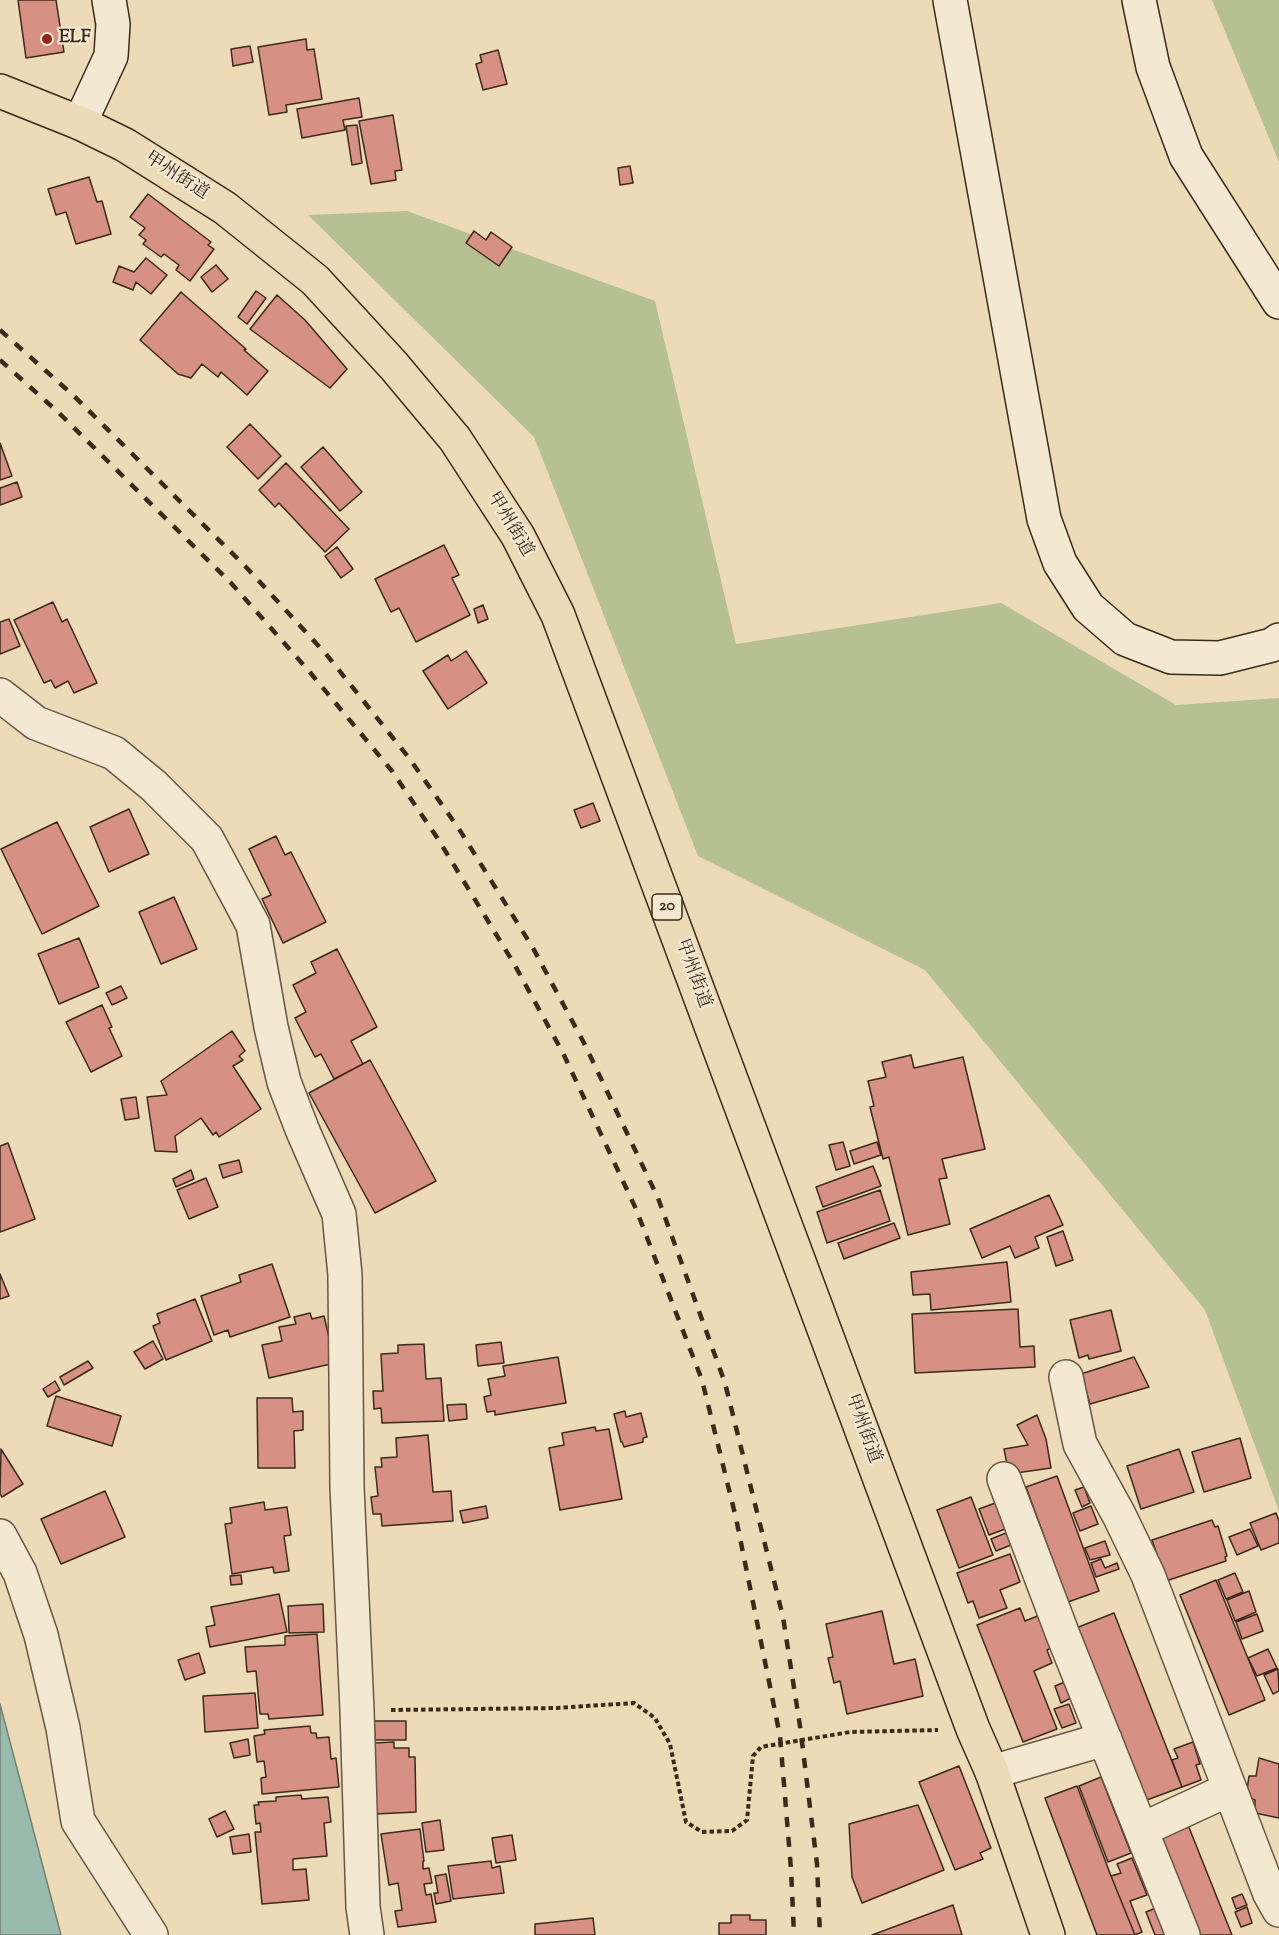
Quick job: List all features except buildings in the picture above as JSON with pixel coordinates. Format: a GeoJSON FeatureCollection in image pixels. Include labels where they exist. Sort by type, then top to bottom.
{"type":"FeatureCollection","features":[{"type":"Feature","properties":{"kind":"highway","name":"甲州街道"},"geometry":{"type":"LineString","coordinates":[[0,91],[80,123],[125,145],[225,208],[315,280],[394,366],[455,439],[518,536],[558,615],[973,1729],[992,1772],[1048,1935]]}},
{"type":"Feature","properties":{"kind":"street"},"geometry":{"type":"LineString","coordinates":[[80,123],[111,56],[112,24],[109,0]]}},
{"type":"Feature","properties":{"kind":"street"},"geometry":{"type":"LineString","coordinates":[[950,0],[1044,519],[1060,563],[1088,608],[1125,639],[1171,657],[1220,658],[1272,645],[1279,640]]}},
{"type":"Feature","properties":{"kind":"street"},"geometry":{"type":"LineString","coordinates":[[1139,0],[1153,67],[1186,156],[1279,302]]}},
{"type":"Feature","properties":{"kind":"street"},"geometry":{"type":"LineString","coordinates":[[0,695],[36,723],[114,753],[154,786],[207,839],[253,925],[271,1027],[284,1082],[339,1214],[344,1263],[347,1487],[363,1907],[368,1935]]}},
{"type":"Feature","properties":{"kind":"street"},"geometry":{"type":"LineString","coordinates":[[1066,1377],[1080,1444],[1119,1515],[1148,1575],[1270,1894],[1279,1910]]}},
{"type":"Feature","properties":{"kind":"street"},"geometry":{"type":"LineString","coordinates":[[1004,1479],[1183,1935]]}},
{"type":"Feature","properties":{"kind":"street"},"geometry":{"type":"LineString","coordinates":[[0,1536],[20,1573],[41,1635],[63,1728],[78,1821],[151,1935]]}},
{"type":"Feature","properties":{"kind":"street"},"geometry":{"type":"LineString","coordinates":[[992,1772],[1105,1739]]}},
{"type":"Feature","properties":{"kind":"street"},"geometry":{"type":"LineString","coordinates":[[1141,1830],[1230,1789]]}},
{"type":"Feature","properties":{"kind":"path"},"geometry":{"type":"LineString","coordinates":[[357,1710],[556,1708],[634,1703],[655,1718],[670,1744],[686,1822],[702,1832],[732,1831],[747,1820],[753,1756],[761,1747],[850,1732],[973,1729]]}},
{"type":"Feature","properties":{"kind":"green space"},"geometry":{"type":"Polygon","coordinates":[[[1212,0],[1279,0],[1279,162],[1212,0]]]}},
{"type":"Feature","properties":{"kind":"green space"},"geometry":{"type":"Polygon","coordinates":[[[407,211],[655,301],[736,644],[1001,603],[1176,705],[1279,698],[1279,1511],[1205,1310],[925,970],[698,856],[534,437],[308,215],[407,211]]]}},
{"type":"Feature","properties":{"kind":"shaded area"},"geometry":{"type":"Polygon","coordinates":[[[0,1704],[61,1935],[0,1935],[0,1704]]]}},
{"type":"Feature","properties":{"kind":"railway"},"geometry":{"type":"LineString","coordinates":[[0,330],[74,396],[246,567],[326,654],[409,758],[459,829],[533,948],[584,1043],[658,1198],[725,1383],[783,1617],[800,1726],[817,1864],[820,1935]]}},
{"type":"Feature","properties":{"kind":"railway"},"geometry":{"type":"LineString","coordinates":[[0,360],[58,412],[231,583],[308,670],[392,771],[438,839],[513,962],[563,1053],[636,1209],[702,1380],[736,1518],[780,1736],[794,1935]]}},
{"type":"Feature","properties":{"kind":"place","name":"ELF"},"geometry":{"type":"Point","coordinates":[47,39]}}]}
